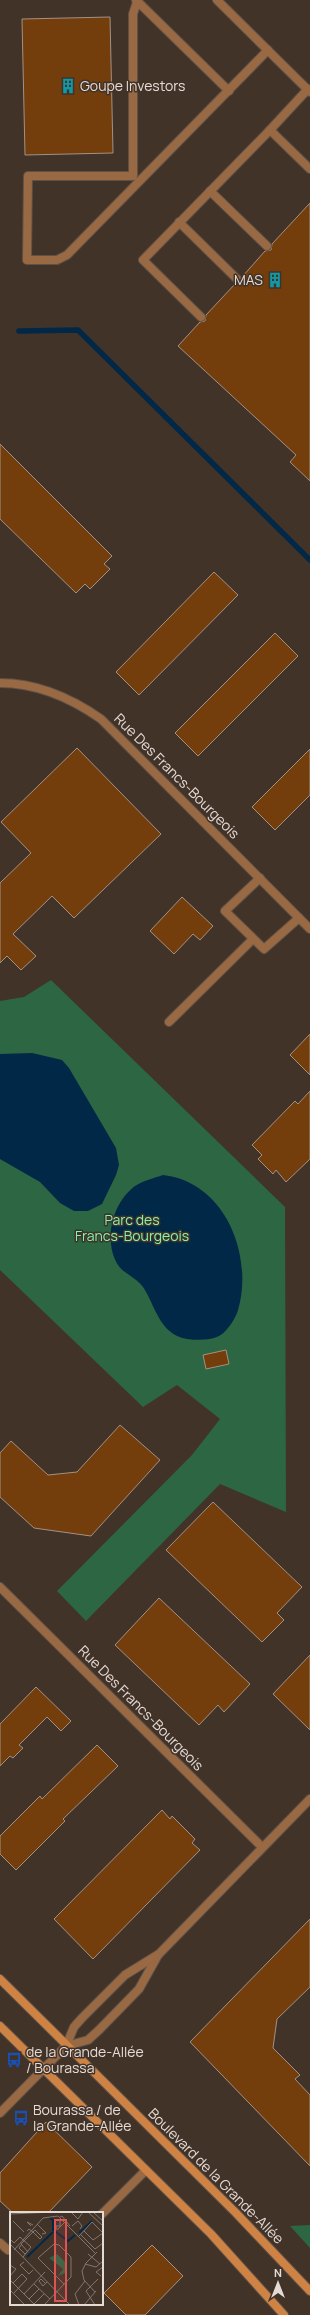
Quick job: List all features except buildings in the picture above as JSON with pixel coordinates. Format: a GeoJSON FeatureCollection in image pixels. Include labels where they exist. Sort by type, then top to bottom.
{"type":"FeatureCollection","features":[{"type":"Feature","properties":{"kind":"street"},"geometry":{"type":"LineString","coordinates":[[201,317],[143,260],[309,91],[217,0]]}},
{"type":"Feature","properties":{"kind":"street"},"geometry":{"type":"LineString","coordinates":[[136,1],[229,91]]}},
{"type":"Feature","properties":{"kind":"street"},"geometry":{"type":"LineString","coordinates":[[136,1],[133,14],[136,179]]}},
{"type":"Feature","properties":{"kind":"street"},"geometry":{"type":"LineString","coordinates":[[136,179],[28,176],[27,260],[57,260],[67,255],[136,179],[229,91],[268,50]]}},
{"type":"Feature","properties":{"kind":"street"},"geometry":{"type":"LineString","coordinates":[[270,130],[310,169]]}},
{"type":"Feature","properties":{"kind":"street"},"geometry":{"type":"LineString","coordinates":[[210,191],[266,246]]}},
{"type":"Feature","properties":{"kind":"street"},"geometry":{"type":"LineString","coordinates":[[179,222],[237,279]]}},
{"type":"Feature","properties":{"kind":"street","name":"Rue Des Francs-Bourgeois"},"geometry":{"type":"LineString","coordinates":[[0,683],[48,691],[77,704],[101,719],[310,929]]}},
{"type":"Feature","properties":{"kind":"street"},"geometry":{"type":"LineString","coordinates":[[260,878],[225,911],[264,949],[299,918]]}},
{"type":"Feature","properties":{"kind":"street"},"geometry":{"type":"LineString","coordinates":[[169,1022],[253,939]]}},
{"type":"Feature","properties":{"kind":"street","name":"Rue Des Francs-Bourgeois"},"geometry":{"type":"LineString","coordinates":[[0,1587],[262,1847]]}},
{"type":"Feature","properties":{"kind":"street"},"geometry":{"type":"LineString","coordinates":[[66,2046],[88,2040],[99,2030],[139,1989],[159,1954],[310,1799]]}},
{"type":"Feature","properties":{"kind":"street"},"geometry":{"type":"LineString","coordinates":[[0,2113],[66,2046],[74,2027],[125,1975],[159,1954]]}},
{"type":"Feature","properties":{"kind":"street","name":"Boulevard de la Grande-Allée"},"geometry":{"type":"LineString","coordinates":[[0,1979],[236,2213],[310,2291]]}},
{"type":"Feature","properties":{"kind":"street"},"geometry":{"type":"LineString","coordinates":[[0,2026],[211,2234],[284,2315]]}},
{"type":"Feature","properties":{"kind":"street"},"geometry":{"type":"LineString","coordinates":[[103,2213],[146,2170]]}},
{"type":"Feature","properties":{"kind":"street"},"geometry":{"type":"LineString","coordinates":[[0,2243],[8,2250]]}},
{"type":"Feature","properties":{"kind":"green space","name":"Parc des Francs-Bourgeois"},"geometry":{"type":"Polygon","coordinates":[[[51,980],[285,1207],[286,1512],[220,1484],[86,1621],[57,1591],[192,1455],[220,1419],[177,1385],[143,1407],[0,1270],[0,1001],[24,997],[51,980]]]}},
{"type":"Feature","properties":{"kind":"green space"},"geometry":{"type":"Polygon","coordinates":[[[310,2225],[310,2248],[290,2226],[310,2225]]]}},
{"type":"Feature","properties":{"kind":"water"},"geometry":{"type":"Polygon","coordinates":[[[32,1053],[62,1060],[69,1068],[116,1148],[119,1165],[116,1175],[102,1204],[88,1211],[74,1211],[60,1203],[40,1182],[0,1159],[0,1054],[32,1053]]]}},
{"type":"Feature","properties":{"kind":"water"},"geometry":{"type":"Polygon","coordinates":[[[163,1175],[185,1181],[203,1191],[218,1206],[230,1224],[238,1245],[242,1267],[242,1289],[238,1310],[228,1329],[214,1338],[195,1340],[182,1338],[172,1333],[159,1318],[143,1287],[118,1265],[113,1255],[111,1245],[112,1223],[121,1202],[127,1193],[135,1186],[163,1175]]]}},
{"type":"Feature","properties":{"kind":"waterway"},"geometry":{"type":"LineString","coordinates":[[19,331],[78,330],[310,560]]}},
{"type":"Feature","properties":{"kind":"place","name":"Goupe Investors"},"geometry":{"type":"Point","coordinates":[68,86]}},
{"type":"Feature","properties":{"kind":"place","name":"MAS"},"geometry":{"type":"Point","coordinates":[275,280]}},
{"type":"Feature","properties":{"kind":"place","name":"de la Grande-Allée / Bourassa"},"geometry":{"type":"Point","coordinates":[14,2060]}},
{"type":"Feature","properties":{"kind":"place","name":"Bourassa / de la Grande-Allée"},"geometry":{"type":"Point","coordinates":[21,2118]}}]}
